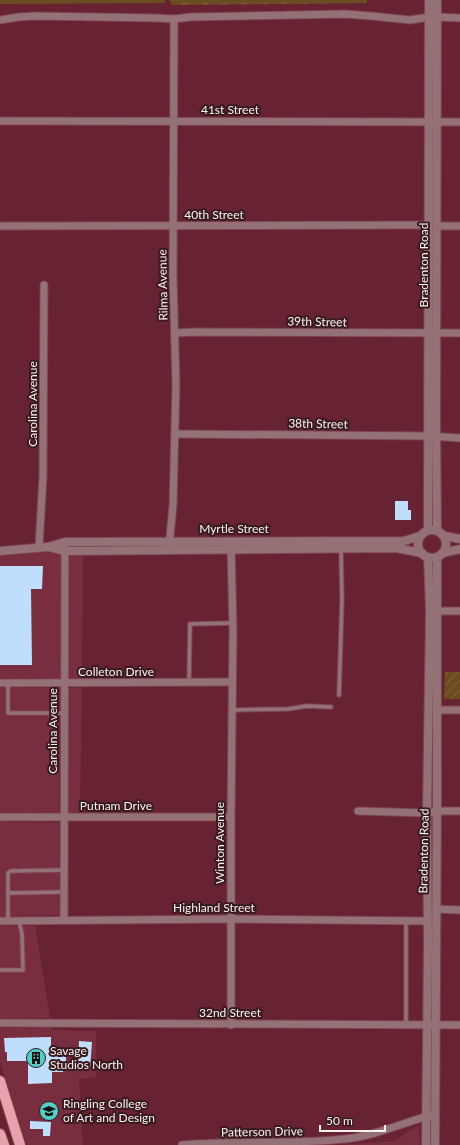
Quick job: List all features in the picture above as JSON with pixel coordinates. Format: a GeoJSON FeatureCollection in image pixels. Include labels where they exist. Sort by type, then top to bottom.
{"type":"FeatureCollection","features":[{"type":"Feature","properties":{"kind":"main road"},"geometry":{"type":"LineString","coordinates":[[0,1082],[20,1145]]}},
{"type":"Feature","properties":{"kind":"main road"},"geometry":{"type":"LineString","coordinates":[[0,1134],[4,1145]]}},
{"type":"Feature","properties":{"kind":"street","name":"Bradenton Road"},"geometry":{"type":"LineString","coordinates":[[429,0],[433,17]]}},
{"type":"Feature","properties":{"kind":"street","name":"Bradenton Road"},"geometry":{"type":"LineString","coordinates":[[428,530],[432,437],[433,17],[437,0]]}},
{"type":"Feature","properties":{"kind":"street"},"geometry":{"type":"LineString","coordinates":[[0,20],[37,16],[174,19],[191,17],[345,14],[410,20],[433,17],[460,18]]}},
{"type":"Feature","properties":{"kind":"street","name":"Rilma Avenue"},"geometry":{"type":"LineString","coordinates":[[169,545],[173,505],[176,434],[173,226],[174,19]]}},
{"type":"Feature","properties":{"kind":"street","name":"41st Street"},"geometry":{"type":"LineString","coordinates":[[0,121],[460,122]]}},
{"type":"Feature","properties":{"kind":"street","name":"40th Street"},"geometry":{"type":"LineString","coordinates":[[0,226],[460,226]]}},
{"type":"Feature","properties":{"kind":"street","name":"Carolina Avenue"},"geometry":{"type":"LineString","coordinates":[[39,547],[43,477],[44,285]]}},
{"type":"Feature","properties":{"kind":"street","name":"39th Street"},"geometry":{"type":"LineString","coordinates":[[175,333],[460,333]]}},
{"type":"Feature","properties":{"kind":"street","name":"38th Street"},"geometry":{"type":"LineString","coordinates":[[176,434],[460,438]]}},
{"type":"Feature","properties":{"kind":"street","name":"Bradenton Road"},"geometry":{"type":"LineString","coordinates":[[432,437],[437,530]]}},
{"type":"Feature","properties":{"kind":"street"},"geometry":{"type":"LineString","coordinates":[[420,536],[428,530],[437,530],[445,536],[460,539]]}},
{"type":"Feature","properties":{"kind":"street","name":"Bradenton Road"},"geometry":{"type":"LineString","coordinates":[[420,536],[418,544],[425,555],[430,611],[427,813],[428,921],[435,1145]]}},
{"type":"Feature","properties":{"kind":"street","name":"Myrtle Street"},"geometry":{"type":"LineString","coordinates":[[0,551],[39,547],[48,547],[65,551],[231,541],[404,541],[420,536]]}},
{"type":"Feature","properties":{"kind":"street","name":"Bradenton Road"},"geometry":{"type":"LineString","coordinates":[[426,1145],[436,909],[436,611],[440,555],[446,548],[447,543],[445,536]]}},
{"type":"Feature","properties":{"kind":"street","name":"Winton Avenue"},"geometry":{"type":"LineString","coordinates":[[231,541],[233,623],[231,1024]]}},
{"type":"Feature","properties":{"kind":"street","name":"Carolina Avenue"},"geometry":{"type":"LineString","coordinates":[[64,920],[65,542]]}},
{"type":"Feature","properties":{"kind":"street","name":"Myrtle Street"},"geometry":{"type":"LineString","coordinates":[[48,547],[65,542],[169,545],[231,550],[396,548],[425,555]]}},
{"type":"Feature","properties":{"kind":"street"},"geometry":{"type":"LineString","coordinates":[[425,555],[440,555],[460,549]]}},
{"type":"Feature","properties":{"kind":"street"},"geometry":{"type":"LineString","coordinates":[[436,611],[460,611]]}},
{"type":"Feature","properties":{"kind":"street","name":"Colleton Drive"},"geometry":{"type":"LineString","coordinates":[[0,683],[232,682]]}},
{"type":"Feature","properties":{"kind":"street"},"geometry":{"type":"LineString","coordinates":[[436,710],[460,710]]}},
{"type":"Feature","properties":{"kind":"street"},"geometry":{"type":"LineString","coordinates":[[358,811],[427,813],[437,811],[460,811]]}},
{"type":"Feature","properties":{"kind":"street","name":"Putnam Drive"},"geometry":{"type":"LineString","coordinates":[[0,817],[231,817]]}},
{"type":"Feature","properties":{"kind":"street"},"geometry":{"type":"LineString","coordinates":[[436,909],[460,910]]}},
{"type":"Feature","properties":{"kind":"street","name":"Highland Street"},"geometry":{"type":"LineString","coordinates":[[0,921],[231,919],[428,921]]}},
{"type":"Feature","properties":{"kind":"street","name":"32nd Street"},"geometry":{"type":"LineString","coordinates":[[0,1023],[460,1025]]}},
{"type":"Feature","properties":{"kind":"street","name":"Patterson Drive"},"geometry":{"type":"LineString","coordinates":[[182,1145],[292,1143],[344,1139],[378,1133],[435,1114]]}},
{"type":"Feature","properties":{"kind":"lane"},"geometry":{"type":"LineString","coordinates":[[339,695],[342,600],[340,548]]}},
{"type":"Feature","properties":{"kind":"lane"},"geometry":{"type":"LineString","coordinates":[[189,683],[190,624],[233,623]]}},
{"type":"Feature","properties":{"kind":"lane"},"geometry":{"type":"LineString","coordinates":[[8,683],[8,713],[64,713]]}},
{"type":"Feature","properties":{"kind":"lane"},"geometry":{"type":"LineString","coordinates":[[232,710],[288,709],[307,706],[331,707]]}},
{"type":"Feature","properties":{"kind":"lane"},"geometry":{"type":"LineString","coordinates":[[8,921],[8,873],[11,871],[64,870]]}},
{"type":"Feature","properties":{"kind":"lane"},"geometry":{"type":"LineString","coordinates":[[8,894],[64,892]]}},
{"type":"Feature","properties":{"kind":"lane"},"geometry":{"type":"LineString","coordinates":[[406,920],[406,1025]]}},
{"type":"Feature","properties":{"kind":"lane"},"geometry":{"type":"LineString","coordinates":[[0,970],[23,970],[22,934],[19,921]]}},
{"type":"Feature","properties":{"kind":"shaded area"},"geometry":{"type":"Polygon","coordinates":[[[48,552],[61,555],[60,678],[0,678],[0,556],[48,552]]]}},
{"type":"Feature","properties":{"kind":"shaded area"},"geometry":{"type":"Polygon","coordinates":[[[70,556],[83,556],[82,678],[69,678],[70,556]]]}},
{"type":"Feature","properties":{"kind":"shaded area"},"geometry":{"type":"Polygon","coordinates":[[[0,688],[60,688],[59,813],[0,812],[0,688]]]}},
{"type":"Feature","properties":{"kind":"shaded area"},"geometry":{"type":"Polygon","coordinates":[[[69,688],[82,688],[80,812],[68,813],[69,688]]]}},
{"type":"Feature","properties":{"kind":"shaded area"},"geometry":{"type":"Polygon","coordinates":[[[0,822],[59,823],[60,915],[0,916],[0,822]]]}},
{"type":"Feature","properties":{"kind":"shaded area"},"geometry":{"type":"Polygon","coordinates":[[[0,926],[35,926],[50,1018],[0,1018],[0,926]]]}},
{"type":"Feature","properties":{"kind":"shaded area","name":"Ringling College of Art and Design"},"geometry":{"type":"Polygon","coordinates":[[[0,1028],[51,1028],[52,1030],[96,1031],[96,1077],[79,1079],[83,1145],[27,1145],[0,1062],[0,1028]]]}},
{"type":"Feature","properties":{"kind":"shaded area"},"geometry":{"type":"Polygon","coordinates":[[[419,1125],[420,1145],[341,1145],[394,1141],[419,1125]]]}},
{"type":"Feature","properties":{"kind":"green space"},"geometry":{"type":"Polygon","coordinates":[[[0,0],[165,0],[165,3],[0,4],[0,0]]]}},
{"type":"Feature","properties":{"kind":"green space"},"geometry":{"type":"Polygon","coordinates":[[[169,0],[367,0],[367,3],[172,5],[169,0]]]}},
{"type":"Feature","properties":{"kind":"green space"},"geometry":{"type":"Polygon","coordinates":[[[445,672],[460,672],[460,699],[444,699],[445,672]]]}},
{"type":"Feature","properties":{"kind":"building"},"geometry":{"type":"Polygon","coordinates":[[[395,501],[408,501],[408,510],[411,510],[411,520],[395,520],[395,501]]]}},
{"type":"Feature","properties":{"kind":"building"},"geometry":{"type":"Polygon","coordinates":[[[0,566],[43,566],[42,589],[31,589],[32,665],[0,665],[0,566]]]}},
{"type":"Feature","properties":{"kind":"building","name":"Savage Studios North"},"geometry":{"type":"Polygon","coordinates":[[[51,1037],[51,1055],[66,1055],[66,1066],[63,1066],[63,1072],[52,1072],[52,1083],[28,1084],[28,1061],[7,1061],[4,1038],[51,1037]]]}},
{"type":"Feature","properties":{"kind":"building"},"geometry":{"type":"Polygon","coordinates":[[[79,1041],[92,1042],[90,1069],[78,1069],[79,1041]]]}},
{"type":"Feature","properties":{"kind":"building"},"geometry":{"type":"Polygon","coordinates":[[[30,1121],[51,1122],[50,1136],[43,1136],[43,1129],[30,1129],[30,1121]]]}},
{"type":"Feature","properties":{"kind":"place","name":"Savage Studios North"},"geometry":{"type":"Point","coordinates":[36,1058]}},
{"type":"Feature","properties":{"kind":"place","name":"Ringling College of Art and Design"},"geometry":{"type":"Point","coordinates":[49,1111]}}]}
